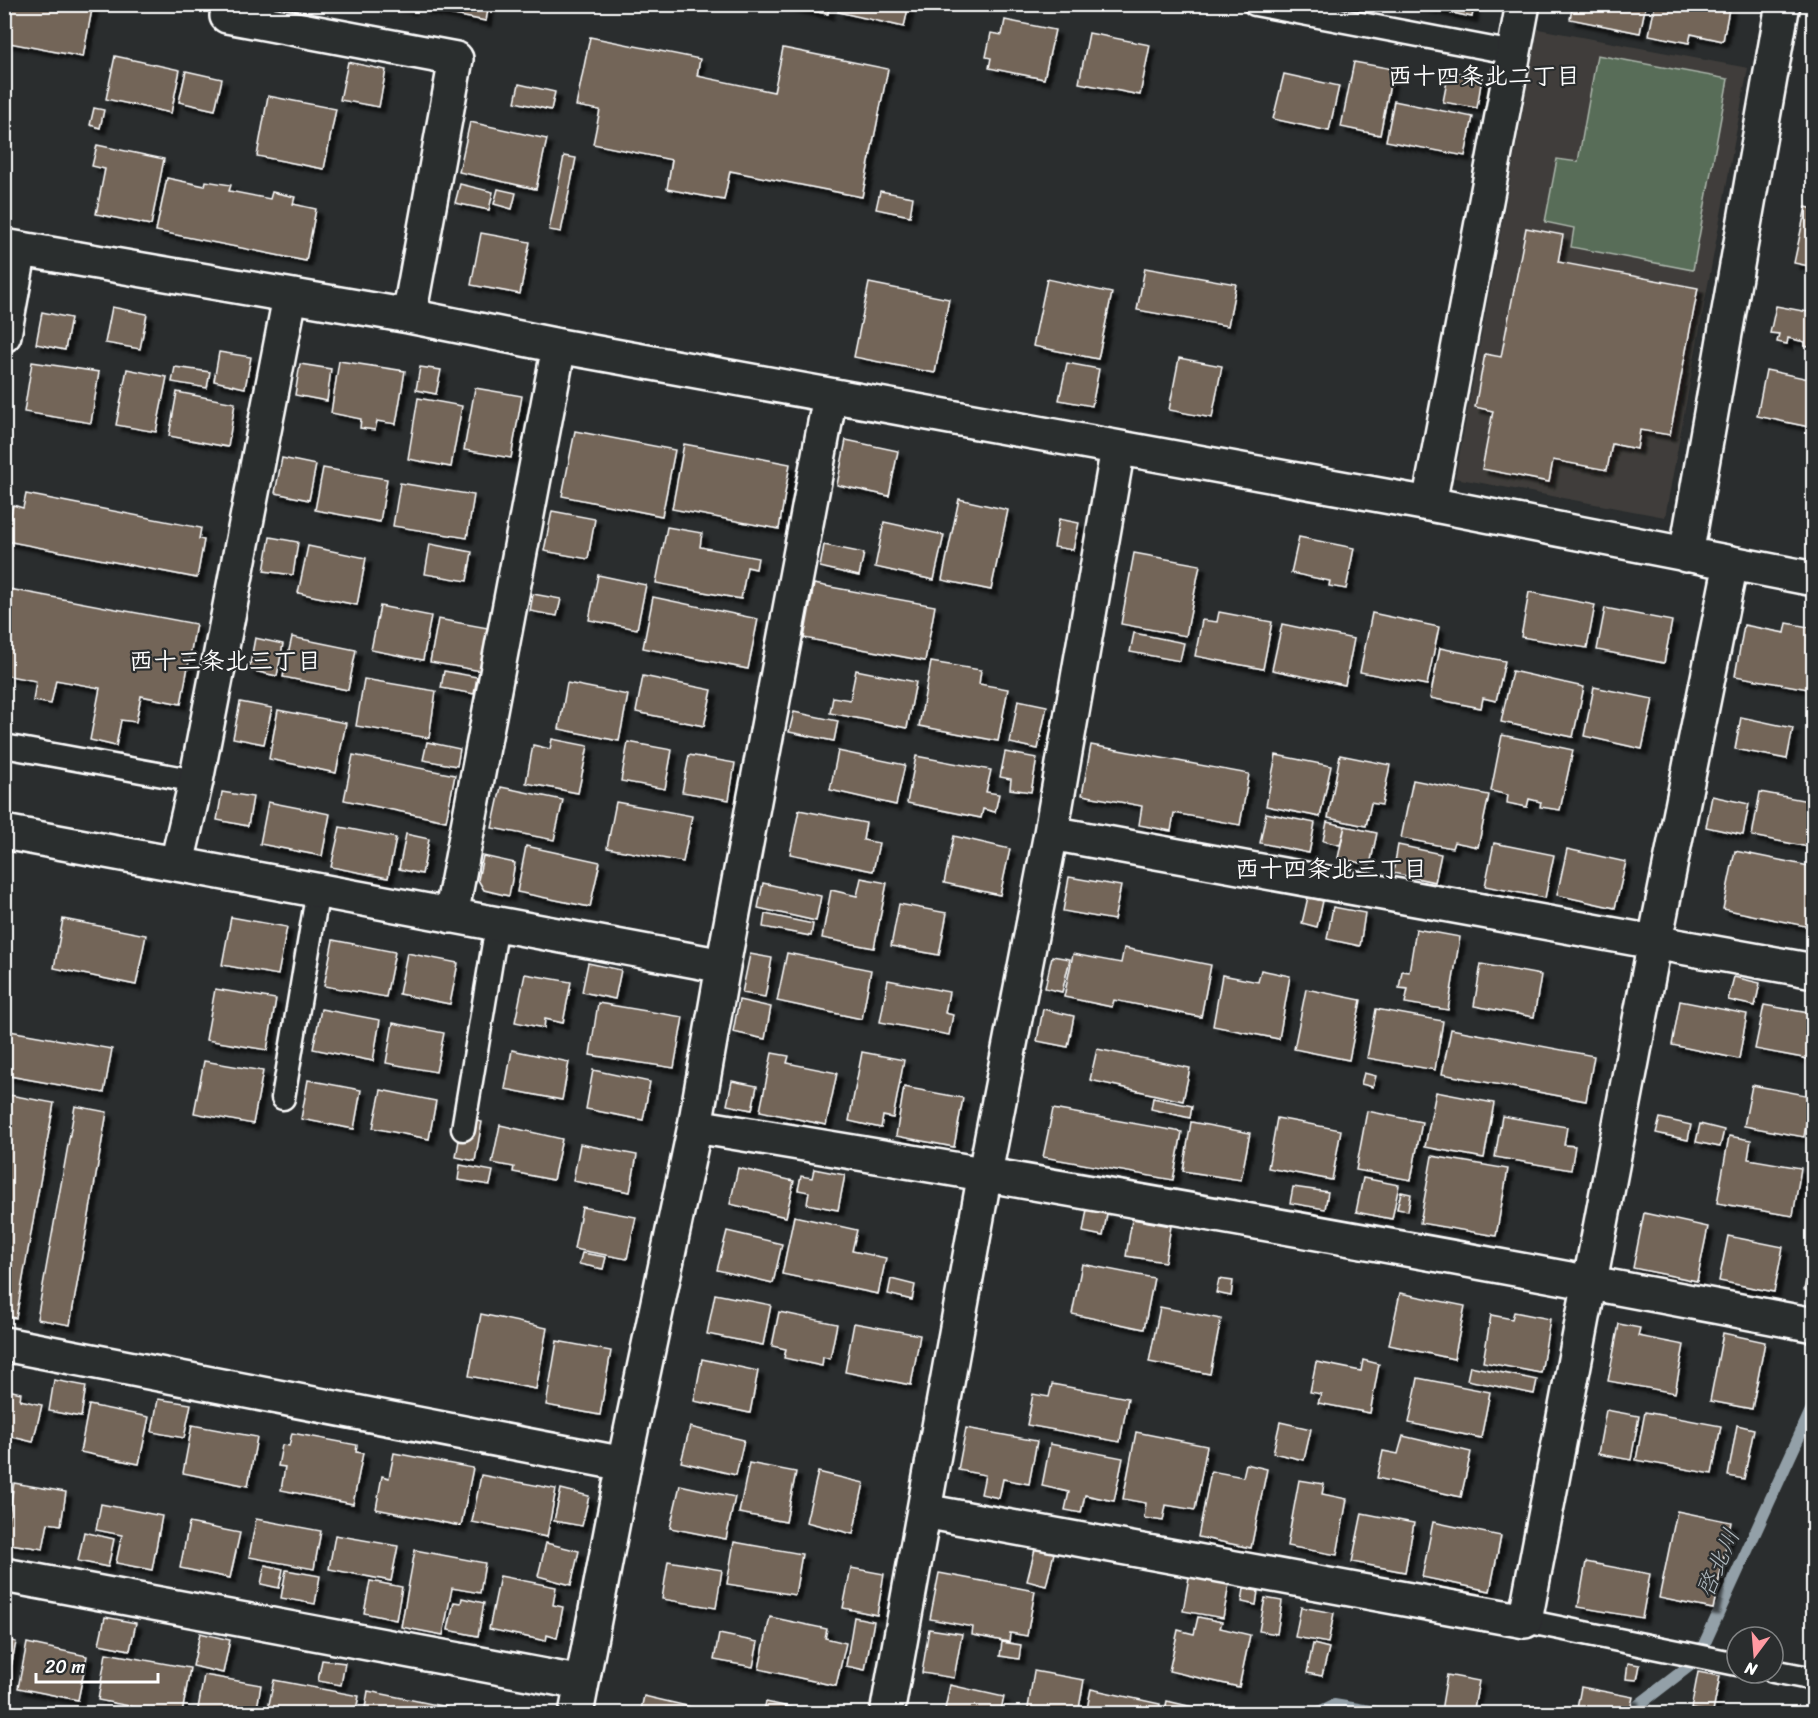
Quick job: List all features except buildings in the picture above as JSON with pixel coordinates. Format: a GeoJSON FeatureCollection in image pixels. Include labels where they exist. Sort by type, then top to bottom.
{"type":"FeatureCollection","features":[{"type":"Feature","properties":{"kind":"street"},"geometry":{"type":"LineString","coordinates":[[228,4],[227,16],[456,59],[409,316]]}},
{"type":"Feature","properties":{"kind":"street"},"geometry":{"type":"LineString","coordinates":[[1429,504],[1523,4]]}},
{"type":"Feature","properties":{"kind":"street"},"geometry":{"type":"LineString","coordinates":[[1686,555],[1783,4]]}},
{"type":"Feature","properties":{"kind":"street"},"geometry":{"type":"LineString","coordinates":[[4,335],[12,248],[409,316],[558,346],[1429,504],[1814,579]]}},
{"type":"Feature","properties":{"kind":"street"},"geometry":{"type":"LineString","coordinates":[[177,863],[196,780],[290,297]]}},
{"type":"Feature","properties":{"kind":"street"},"geometry":{"type":"LineString","coordinates":[[451,916],[558,346]]}},
{"type":"Feature","properties":{"kind":"street"},"geometry":{"type":"LineString","coordinates":[[4,1575],[579,1698],[624,1464],[695,1126],[830,396]]}},
{"type":"Feature","properties":{"kind":"street"},"geometry":{"type":"LineString","coordinates":[[887,1713],[985,1173],[1051,834],[1118,448]]}},
{"type":"Feature","properties":{"kind":"street"},"geometry":{"type":"LineString","coordinates":[[924,1510],[1525,1621],[1655,941],[1731,563]]}},
{"type":"Feature","properties":{"kind":"street"},"geometry":{"type":"LineString","coordinates":[[4,832],[723,966]]}},
{"type":"Feature","properties":{"kind":"street"},"geometry":{"type":"LineString","coordinates":[[1051,834],[1814,971]]}},
{"type":"Feature","properties":{"kind":"street"},"geometry":{"type":"LineString","coordinates":[[695,1126],[985,1173],[1590,1282],[1814,1325]]}},
{"type":"Feature","properties":{"kind":"street"},"geometry":{"type":"LineString","coordinates":[[4,1344],[624,1464]]}},
{"type":"Feature","properties":{"kind":"lane"},"geometry":{"type":"LineString","coordinates":[[1255,4],[1514,53]]}},
{"type":"Feature","properties":{"kind":"lane"},"geometry":{"type":"LineString","coordinates":[[4,746],[196,780]]}},
{"type":"Feature","properties":{"kind":"lane"},"geometry":{"type":"LineString","coordinates":[[283,1098],[318,890]]}},
{"type":"Feature","properties":{"kind":"lane"},"geometry":{"type":"LineString","coordinates":[[464,1129],[497,925]]}},
{"type":"Feature","properties":{"kind":"lane"},"geometry":{"type":"LineString","coordinates":[[1525,1621],[1725,1662]]}},
{"type":"Feature","properties":{"kind":"lane"},"geometry":{"type":"LineString","coordinates":[[1785,1673],[1814,1679]]}},
{"type":"Feature","properties":{"kind":"shaded area"},"geometry":{"type":"Polygon","coordinates":[[[1538,29],[1748,68],[1665,517],[1455,478],[1538,29]]]}},
{"type":"Feature","properties":{"kind":"green space"},"geometry":{"type":"Polygon","coordinates":[[[1597,55],[1728,79],[1693,270],[1571,247],[1574,228],[1545,222],[1557,159],[1578,162],[1597,55]]]}},
{"type":"Feature","properties":{"kind":"waterway","name":"啓北川"},"geometry":{"type":"LineString","coordinates":[[1627,1714],[1697,1660],[1814,1404]]}},
{"type":"Feature","properties":{"kind":"waterway","name":"啓北川"},"geometry":{"type":"LineString","coordinates":[[1315,1714],[1334,1705],[1388,1714]]}},
{"type":"Feature","properties":{"kind":"district","name":"西十四条北二丁目"},"geometry":{"type":"Point","coordinates":[1484,76]}},
{"type":"Feature","properties":{"kind":"district","name":"西十三条北三丁目"},"geometry":{"type":"Point","coordinates":[225,661]}},
{"type":"Feature","properties":{"kind":"district","name":"西十四条北三丁目"},"geometry":{"type":"Point","coordinates":[1331,869]}}]}
